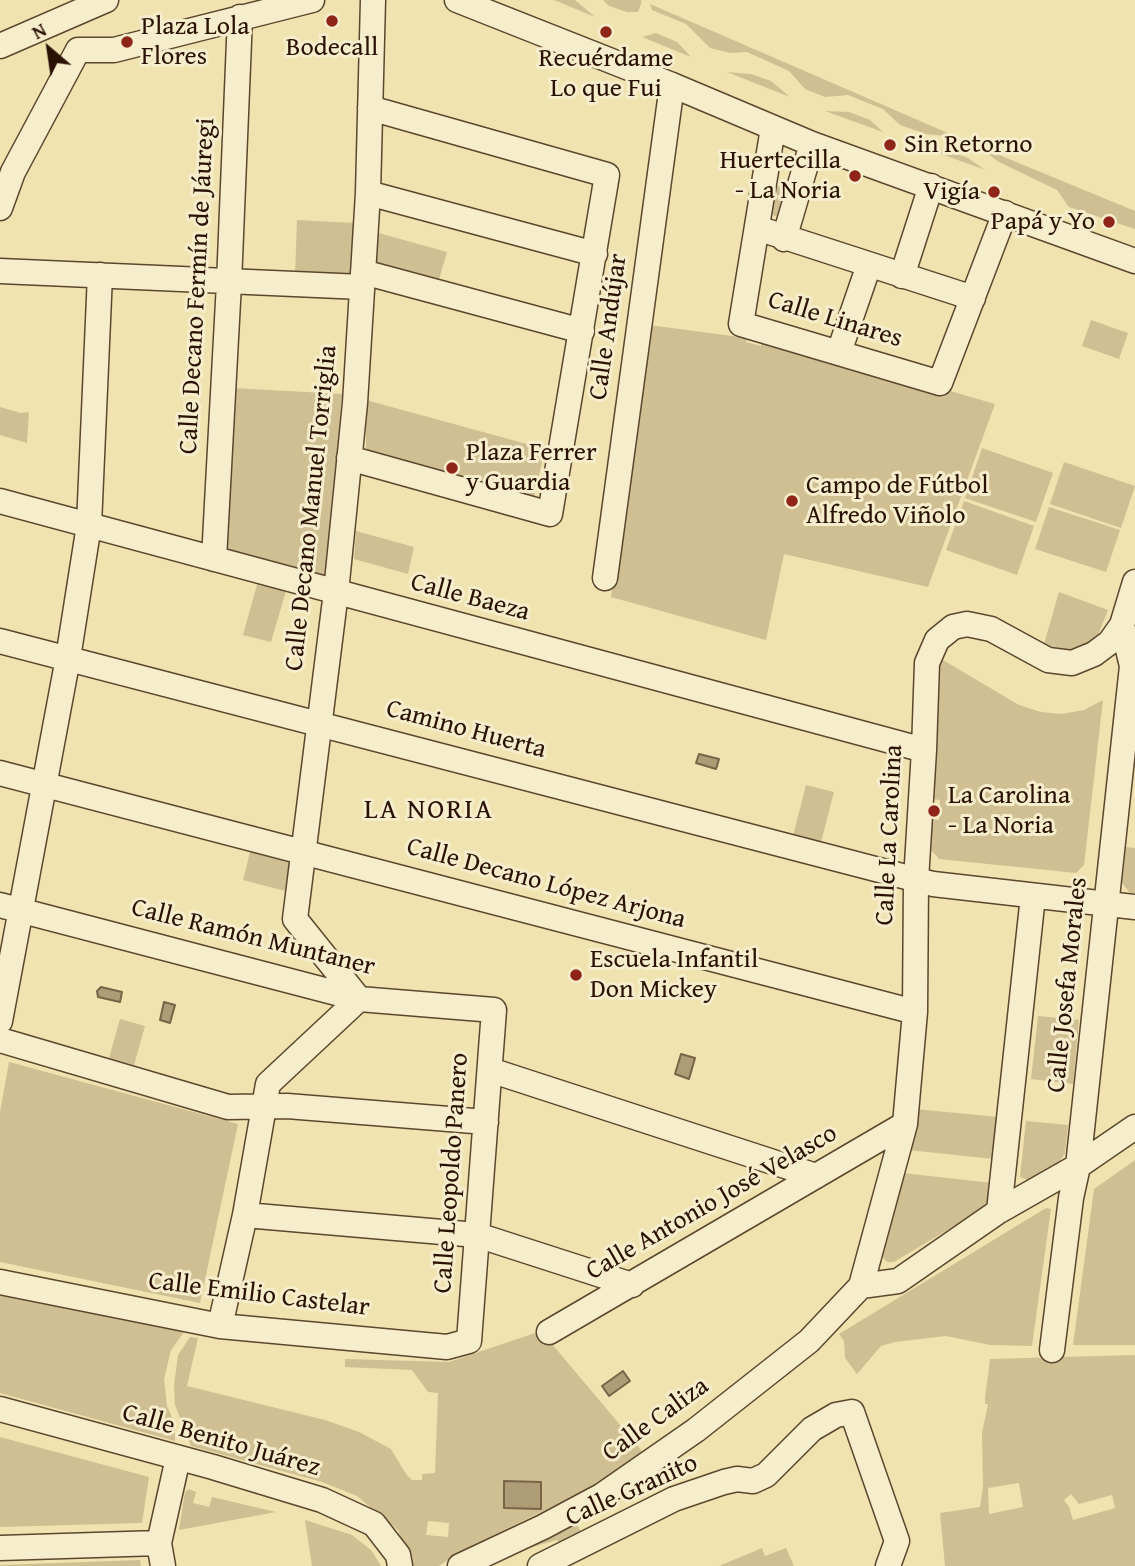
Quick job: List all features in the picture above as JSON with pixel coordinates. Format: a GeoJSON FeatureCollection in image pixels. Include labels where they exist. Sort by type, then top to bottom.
{"type":"FeatureCollection","features":[{"type":"Feature","properties":{"kind":"street"},"geometry":{"type":"LineString","coordinates":[[0,46],[106,0]]}},
{"type":"Feature","properties":{"kind":"street"},"geometry":{"type":"LineString","coordinates":[[78,50],[114,50],[240,16],[312,0]]}},
{"type":"Feature","properties":{"kind":"street","name":"Calle Decano Manuel Torriglia"},"geometry":{"type":"LineString","coordinates":[[359,999],[295,919],[337,592],[349,458],[368,193],[373,0]]}},
{"type":"Feature","properties":{"kind":"street"},"geometry":{"type":"LineString","coordinates":[[457,0],[813,144],[1135,261]]}},
{"type":"Feature","properties":{"kind":"street"},"geometry":{"type":"LineString","coordinates":[[0,208],[13,172],[78,50],[67,16]]}},
{"type":"Feature","properties":{"kind":"street","name":"Calle Decano Fermín de Jáuregi"},"geometry":{"type":"LineString","coordinates":[[214,559],[240,16]]}},
{"type":"Feature","properties":{"kind":"street","name":"Calle Andújar"},"geometry":{"type":"LineString","coordinates":[[605,578],[672,85]]}},
{"type":"Feature","properties":{"kind":"street"},"geometry":{"type":"LineString","coordinates":[[349,458],[550,514],[607,175],[370,108]]}},
{"type":"Feature","properties":{"kind":"street","name":"Calle Linares"},"geometry":{"type":"LineString","coordinates":[[773,128],[741,324],[940,383],[973,298]]}},
{"type":"Feature","properties":{"kind":"street"},"geometry":{"type":"LineString","coordinates":[[784,239],[813,144]]}},
{"type":"Feature","properties":{"kind":"street"},"geometry":{"type":"LineString","coordinates":[[902,276],[931,186]]}},
{"type":"Feature","properties":{"kind":"street"},"geometry":{"type":"LineString","coordinates":[[368,193],[595,254]]}},
{"type":"Feature","properties":{"kind":"street"},"geometry":{"type":"LineString","coordinates":[[757,228],[784,239],[973,298],[1005,213]]}},
{"type":"Feature","properties":{"kind":"street"},"geometry":{"type":"LineString","coordinates":[[839,352],[869,265]]}},
{"type":"Feature","properties":{"kind":"street"},"geometry":{"type":"LineString","coordinates":[[0,271],[229,283],[363,280],[582,331]]}},
{"type":"Feature","properties":{"kind":"street"},"geometry":{"type":"LineString","coordinates":[[0,1021],[10,908],[43,784],[68,657],[89,524],[100,275]]}},
{"type":"Feature","properties":{"kind":"street","name":"Calle Baeza"},"geometry":{"type":"LineString","coordinates":[[0,501],[924,750]]}},
{"type":"Feature","properties":{"kind":"street","name":"Calle La Carolina"},"geometry":{"type":"LineString","coordinates":[[861,1286],[905,1124],[915,1012],[916,880],[927,663],[937,640],[953,627],[967,624],[991,629],[1048,660],[1072,663],[1094,654],[1110,642],[1122,625],[1135,582]]}},
{"type":"Feature","properties":{"kind":"street","name":"Calle Josefa Morales"},"geometry":{"type":"LineString","coordinates":[[1052,1350],[1071,1198],[1078,1166],[1132,666],[1122,625]]}},
{"type":"Feature","properties":{"kind":"street","name":"Camino Huerta"},"geometry":{"type":"LineString","coordinates":[[0,641],[916,880],[1135,907]]}},
{"type":"Feature","properties":{"kind":"street","name":"Calle Decano López Arjona"},"geometry":{"type":"LineString","coordinates":[[0,773],[915,1012]]}},
{"type":"Feature","properties":{"kind":"street"},"geometry":{"type":"LineString","coordinates":[[999,1211],[1032,896]]}},
{"type":"Feature","properties":{"kind":"street","name":"Calle Ramón Muntaner"},"geometry":{"type":"LineString","coordinates":[[10,908],[359,999],[494,1010]]}},
{"type":"Feature","properties":{"kind":"street"},"geometry":{"type":"LineString","coordinates":[[220,1326],[245,1215],[268,1084],[359,999]]}},
{"type":"Feature","properties":{"kind":"street","name":"Calle Leopoldo Panero"},"geometry":{"type":"LineString","coordinates":[[469,1341],[494,1010]]}},
{"type":"Feature","properties":{"kind":"street"},"geometry":{"type":"LineString","coordinates":[[0,1040],[228,1107],[264,1106],[486,1122]]}},
{"type":"Feature","properties":{"kind":"street"},"geometry":{"type":"LineString","coordinates":[[490,1070],[816,1176]]}},
{"type":"Feature","properties":{"kind":"street","name":"Calle Antonio José Velasco"},"geometry":{"type":"LineString","coordinates":[[549,1332],[905,1124]]}},
{"type":"Feature","properties":{"kind":"street"},"geometry":{"type":"LineString","coordinates":[[861,1286],[898,1281],[999,1211],[1078,1166],[1135,1127]]}},
{"type":"Feature","properties":{"kind":"street"},"geometry":{"type":"LineString","coordinates":[[245,1215],[477,1234],[632,1285]]}},
{"type":"Feature","properties":{"kind":"street","name":"Calle Emilio Castelar"},"geometry":{"type":"LineString","coordinates":[[0,1282],[220,1326],[447,1347],[469,1341]]}},
{"type":"Feature","properties":{"kind":"street","name":"Calle Caliza"},"geometry":{"type":"LineString","coordinates":[[460,1566],[601,1496],[696,1430],[809,1341],[861,1286]]}},
{"type":"Feature","properties":{"kind":"street","name":"Calle Benito Juárez"},"geometry":{"type":"LineString","coordinates":[[0,1409],[322,1500],[374,1524],[398,1555],[400,1566]]}},
{"type":"Feature","properties":{"kind":"street","name":"Calle Granito"},"geometry":{"type":"LineString","coordinates":[[540,1566],[674,1499],[724,1482],[737,1479],[753,1481],[766,1475],[812,1429],[836,1415],[852,1412],[897,1541],[888,1566]]}},
{"type":"Feature","properties":{"kind":"street"},"geometry":{"type":"LineString","coordinates":[[0,1548],[161,1554],[178,1458]]}},
{"type":"Feature","properties":{"kind":"shaded area"},"geometry":{"type":"Polygon","coordinates":[[[554,0],[575,0],[595,17],[554,0]]]}},
{"type":"Feature","properties":{"kind":"shaded area"},"geometry":{"type":"Polygon","coordinates":[[[603,0],[642,1],[638,12],[627,12],[609,6],[603,0]]]}},
{"type":"Feature","properties":{"kind":"shaded area"},"geometry":{"type":"Polygon","coordinates":[[[650,4],[957,137],[926,134],[900,125],[883,109],[848,95],[825,97],[805,89],[789,71],[747,52],[730,53],[710,48],[686,24],[652,10],[650,4]]]}},
{"type":"Feature","properties":{"kind":"shaded area"},"geometry":{"type":"Polygon","coordinates":[[[656,33],[677,42],[691,57],[642,37],[656,33]]]}},
{"type":"Feature","properties":{"kind":"shaded area"},"geometry":{"type":"Polygon","coordinates":[[[727,72],[751,74],[771,81],[790,97],[727,72]]]}},
{"type":"Feature","properties":{"kind":"shaded area"},"geometry":{"type":"Polygon","coordinates":[[[825,111],[849,112],[870,120],[883,132],[825,111]]]}},
{"type":"Feature","properties":{"kind":"shaded area"},"geometry":{"type":"Polygon","coordinates":[[[975,145],[1135,211],[1135,229],[1069,207],[1057,190],[999,162],[975,145]]]}},
{"type":"Feature","properties":{"kind":"shaded area"},"geometry":{"type":"Polygon","coordinates":[[[925,148],[945,150],[968,158],[985,170],[925,148]]]}},
{"type":"Feature","properties":{"kind":"shaded area"},"geometry":{"type":"Polygon","coordinates":[[[774,185],[789,190],[778,217],[770,214],[774,185]]]}},
{"type":"Feature","properties":{"kind":"shaded area"},"geometry":{"type":"Polygon","coordinates":[[[297,220],[355,223],[353,279],[295,275],[297,220]]]}},
{"type":"Feature","properties":{"kind":"shaded area"},"geometry":{"type":"Polygon","coordinates":[[[375,232],[447,252],[438,283],[373,265],[375,232]]]}},
{"type":"Feature","properties":{"kind":"shaded area"},"geometry":{"type":"Polygon","coordinates":[[[1091,320],[1128,333],[1119,359],[1082,346],[1091,320]]]}},
{"type":"Feature","properties":{"kind":"shaded area","name":"Campo de Fútbol Alfredo Viñolo"},"geometry":{"type":"Polygon","coordinates":[[[649,325],[747,338],[746,342],[761,346],[764,337],[995,404],[928,587],[784,554],[766,640],[611,597],[649,325]]]}},
{"type":"Feature","properties":{"kind":"shaded area"},"geometry":{"type":"Polygon","coordinates":[[[233,388],[342,394],[327,581],[224,553],[233,388]]]}},
{"type":"Feature","properties":{"kind":"shaded area","name":"Plaza Ferrer y Guardia"},"geometry":{"type":"Polygon","coordinates":[[[366,400],[545,449],[534,497],[369,451],[366,448],[366,400]]]}},
{"type":"Feature","properties":{"kind":"shaded area"},"geometry":{"type":"Polygon","coordinates":[[[0,407],[21,413],[29,412],[27,443],[0,435],[0,407]]]}},
{"type":"Feature","properties":{"kind":"shaded area"},"geometry":{"type":"Polygon","coordinates":[[[982,448],[1053,473],[1036,522],[965,498],[982,448]]]}},
{"type":"Feature","properties":{"kind":"shaded area"},"geometry":{"type":"Polygon","coordinates":[[[1064,462],[1135,486],[1121,528],[1050,504],[1064,462]]]}},
{"type":"Feature","properties":{"kind":"shaded area"},"geometry":{"type":"Polygon","coordinates":[[[964,501],[1034,526],[1017,575],[946,550],[964,501]]]}},
{"type":"Feature","properties":{"kind":"shaded area"},"geometry":{"type":"Polygon","coordinates":[[[1049,507],[1120,530],[1106,572],[1035,549],[1049,507]]]}},
{"type":"Feature","properties":{"kind":"shaded area"},"geometry":{"type":"Polygon","coordinates":[[[356,531],[414,547],[408,574],[354,559],[356,531]]]}},
{"type":"Feature","properties":{"kind":"shaded area"},"geometry":{"type":"Polygon","coordinates":[[[258,581],[287,588],[271,642],[243,635],[258,581]]]}},
{"type":"Feature","properties":{"kind":"shaded area"},"geometry":{"type":"Polygon","coordinates":[[[1059,592],[1108,610],[1098,635],[1091,642],[1071,651],[1051,648],[1044,644],[1059,592]]]}},
{"type":"Feature","properties":{"kind":"shaded area"},"geometry":{"type":"Polygon","coordinates":[[[938,657],[1019,705],[1041,712],[1062,714],[1084,710],[1103,700],[1084,865],[1076,873],[939,859],[931,850],[932,819],[939,820],[940,800],[933,799],[938,657]]]}},
{"type":"Feature","properties":{"kind":"shaded area"},"geometry":{"type":"Polygon","coordinates":[[[699,754],[719,759],[716,769],[696,763],[699,754]]]}},
{"type":"Feature","properties":{"kind":"shaded area"},"geometry":{"type":"Polygon","coordinates":[[[806,785],[834,792],[820,846],[792,840],[806,785]]]}},
{"type":"Feature","properties":{"kind":"shaded area"},"geometry":{"type":"Polygon","coordinates":[[[1126,847],[1135,848],[1135,893],[1130,893],[1122,883],[1126,847]]]}},
{"type":"Feature","properties":{"kind":"shaded area"},"geometry":{"type":"Polygon","coordinates":[[[251,848],[292,859],[285,891],[243,880],[251,848]]]}},
{"type":"Feature","properties":{"kind":"shaded area"},"geometry":{"type":"Polygon","coordinates":[[[101,987],[122,992],[120,1002],[98,997],[97,991],[101,987]]]}},
{"type":"Feature","properties":{"kind":"shaded area"},"geometry":{"type":"Polygon","coordinates":[[[164,1002],[175,1005],[170,1023],[160,1020],[164,1002]]]}},
{"type":"Feature","properties":{"kind":"shaded area"},"geometry":{"type":"Polygon","coordinates":[[[1038,1016],[1079,1020],[1073,1084],[1031,1079],[1038,1016]]]}},
{"type":"Feature","properties":{"kind":"shaded area"},"geometry":{"type":"Polygon","coordinates":[[[120,1019],[145,1026],[134,1065],[109,1058],[120,1019]]]}},
{"type":"Feature","properties":{"kind":"shaded area"},"geometry":{"type":"Polygon","coordinates":[[[681,1054],[695,1058],[689,1079],[675,1074],[681,1054]]]}},
{"type":"Feature","properties":{"kind":"shaded area"},"geometry":{"type":"Polygon","coordinates":[[[9,1062],[238,1124],[200,1303],[0,1262],[0,1112],[9,1062]]]}},
{"type":"Feature","properties":{"kind":"shaded area"},"geometry":{"type":"Polygon","coordinates":[[[915,1109],[998,1117],[994,1159],[908,1150],[915,1109]]]}},
{"type":"Feature","properties":{"kind":"shaded area"},"geometry":{"type":"Polygon","coordinates":[[[1026,1121],[1068,1125],[1065,1153],[1060,1161],[1028,1180],[1020,1177],[1026,1121]]]}},
{"type":"Feature","properties":{"kind":"shaded area"},"geometry":{"type":"Polygon","coordinates":[[[1135,1160],[1135,1345],[1073,1345],[1094,1189],[1135,1160]]]}},
{"type":"Feature","properties":{"kind":"shaded area"},"geometry":{"type":"Polygon","coordinates":[[[903,1173],[992,1183],[990,1199],[979,1211],[894,1262],[887,1262],[879,1253],[903,1173]]]}},
{"type":"Feature","properties":{"kind":"shaded area"},"geometry":{"type":"Polygon","coordinates":[[[1046,1208],[1051,1209],[1032,1346],[990,1345],[946,1336],[895,1342],[881,1346],[857,1374],[845,1358],[844,1341],[839,1334],[1046,1208]]]}},
{"type":"Feature","properties":{"kind":"shaded area"},"geometry":{"type":"Polygon","coordinates":[[[0,1292],[184,1332],[171,1350],[164,1379],[167,1406],[175,1424],[175,1441],[0,1393],[0,1292]]]}},
{"type":"Feature","properties":{"kind":"shaded area"},"geometry":{"type":"Polygon","coordinates":[[[541,1331],[642,1451],[633,1460],[580,1493],[463,1550],[439,1566],[411,1566],[398,1530],[357,1496],[322,1482],[191,1446],[175,1405],[174,1385],[178,1355],[190,1337],[198,1338],[187,1386],[325,1420],[359,1432],[391,1449],[412,1480],[422,1480],[422,1474],[435,1473],[438,1393],[428,1392],[412,1370],[345,1367],[345,1359],[449,1362],[541,1331]],[[428,1521],[426,1535],[448,1537],[449,1523],[428,1521]]]}},
{"type":"Feature","properties":{"kind":"shaded area"},"geometry":{"type":"Polygon","coordinates":[[[1135,1355],[1135,1566],[945,1566],[940,1513],[980,1507],[983,1487],[982,1433],[988,1404],[985,1404],[985,1398],[990,1359],[1135,1355]],[[1019,1483],[988,1488],[989,1514],[1023,1507],[1019,1483]],[[1071,1494],[1064,1500],[1073,1520],[1115,1508],[1112,1495],[1079,1504],[1071,1494]]]}},
{"type":"Feature","properties":{"kind":"shaded area"},"geometry":{"type":"Polygon","coordinates":[[[623,1371],[630,1381],[609,1396],[602,1386],[623,1371]]]}},
{"type":"Feature","properties":{"kind":"shaded area"},"geometry":{"type":"Polygon","coordinates":[[[0,1437],[149,1477],[142,1523],[0,1527],[0,1437]]]}},
{"type":"Feature","properties":{"kind":"shaded area"},"geometry":{"type":"Polygon","coordinates":[[[504,1481],[541,1482],[541,1509],[504,1508],[504,1481]]]}},
{"type":"Feature","properties":{"kind":"shaded area"},"geometry":{"type":"Polygon","coordinates":[[[189,1489],[196,1492],[193,1503],[209,1507],[212,1497],[276,1512],[179,1530],[185,1492],[189,1489]]]}},
{"type":"Feature","properties":{"kind":"shaded area"},"geometry":{"type":"Polygon","coordinates":[[[305,1520],[352,1535],[372,1551],[381,1566],[312,1566],[305,1520]]]}},
{"type":"Feature","properties":{"kind":"shaded area"},"geometry":{"type":"Polygon","coordinates":[[[575,1521],[582,1534],[560,1544],[557,1540],[529,1548],[575,1521]]]}},
{"type":"Feature","properties":{"kind":"shaded area"},"geometry":{"type":"Polygon","coordinates":[[[762,1548],[765,1556],[786,1548],[794,1566],[719,1566],[762,1548]]]}},
{"type":"Feature","properties":{"kind":"shaded area"},"geometry":{"type":"Polygon","coordinates":[[[140,1560],[141,1566],[0,1566],[0,1565],[140,1560]]]}},
{"type":"Feature","properties":{"kind":"place","name":"Bodecall"},"geometry":{"type":"Point","coordinates":[332,21]}},
{"type":"Feature","properties":{"kind":"place","name":"Recuérdame Lo que Fui"},"geometry":{"type":"Point","coordinates":[606,32]}},
{"type":"Feature","properties":{"kind":"place","name":"Plaza Lola Flores"},"geometry":{"type":"Point","coordinates":[127,42]}},
{"type":"Feature","properties":{"kind":"place","name":"Sin Retorno"},"geometry":{"type":"Point","coordinates":[890,145]}},
{"type":"Feature","properties":{"kind":"place","name":"Huertecilla - La Noria"},"geometry":{"type":"Point","coordinates":[855,176]}},
{"type":"Feature","properties":{"kind":"place","name":"Vigía"},"geometry":{"type":"Point","coordinates":[994,192]}},
{"type":"Feature","properties":{"kind":"place","name":"Papá y Yo"},"geometry":{"type":"Point","coordinates":[1109,222]}},
{"type":"Feature","properties":{"kind":"place","name":"Plaza Ferrer y Guardia"},"geometry":{"type":"Point","coordinates":[452,468]}},
{"type":"Feature","properties":{"kind":"place","name":"Campo de Fútbol Alfredo Viñolo"},"geometry":{"type":"Point","coordinates":[792,501]}},
{"type":"Feature","properties":{"kind":"place","name":"La Carolina - La Noria"},"geometry":{"type":"Point","coordinates":[934,811]}},
{"type":"Feature","properties":{"kind":"place","name":"Escuela Infantil Don Mickey"},"geometry":{"type":"Point","coordinates":[576,975]}},
{"type":"Feature","properties":{"kind":"district","name":"LA NORIA"},"geometry":{"type":"Point","coordinates":[429,811]}}]}
